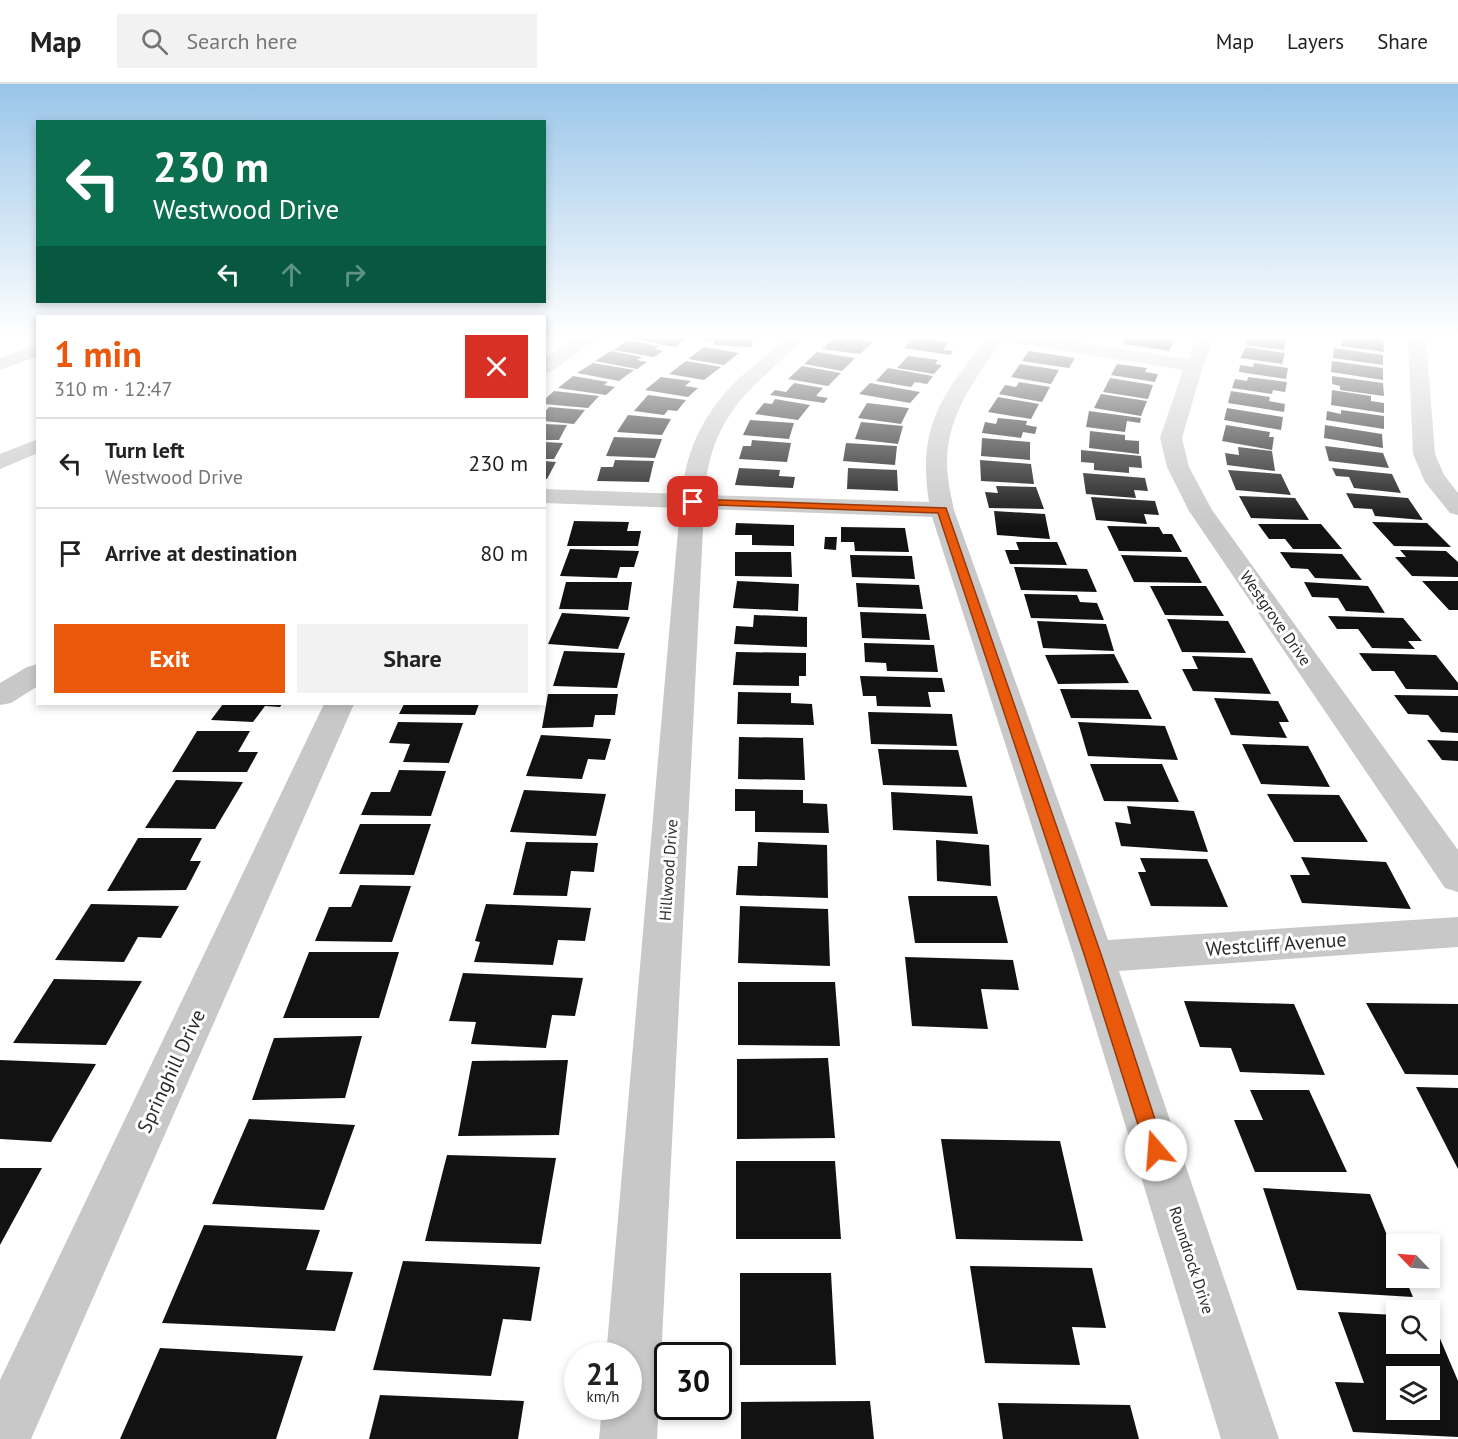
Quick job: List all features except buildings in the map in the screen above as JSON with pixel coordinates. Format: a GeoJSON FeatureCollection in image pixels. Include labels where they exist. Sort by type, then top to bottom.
{"type":"FeatureCollection","features":[{"type":"Feature","properties":{"kind":"street","name":"Hillwood Drive"},"geometry":{"type":"LineString","coordinates":[[628,1439],[694,482],[700,453],[713,420],[728,400]]}},
{"type":"Feature","properties":{"kind":"street","name":"Roundrock Drive"},"geometry":{"type":"LineString","coordinates":[[952,400],[941,430],[935,463],[942,510],[1094,957],[1250,1439]]}},
{"type":"Feature","properties":{"kind":"street","name":"Westgrove Drive"},"geometry":{"type":"LineString","coordinates":[[1184,400],[1172,438],[1178,467],[1201,511],[1458,878]]}},
{"type":"Feature","properties":{"kind":"street"},"geometry":{"type":"LineString","coordinates":[[1421,400],[1424,454],[1433,477],[1458,508]]}},
{"type":"Feature","properties":{"kind":"street"},"geometry":{"type":"LineString","coordinates":[[5,456],[36,446]]}},
{"type":"Feature","properties":{"kind":"street"},"geometry":{"type":"LineString","coordinates":[[5,456],[36,461]]}},
{"type":"Feature","properties":{"kind":"street"},"geometry":{"type":"LineString","coordinates":[[546,496],[942,510]]}},
{"type":"Feature","properties":{"kind":"street"},"geometry":{"type":"LineString","coordinates":[[0,696],[36,674]]}},
{"type":"Feature","properties":{"kind":"street","name":"Springhill Drive"},"geometry":{"type":"LineString","coordinates":[[2,1439],[339,705]]}},
{"type":"Feature","properties":{"kind":"street","name":"Westcliff Avenue"},"geometry":{"type":"LineString","coordinates":[[1094,957],[1458,932]]}},
{"type":"Feature","properties":{"kind":"route"},"geometry":{"type":"LineString","coordinates":[[693,502],[942,510],[1094,957],[1156,1150]]}}]}
